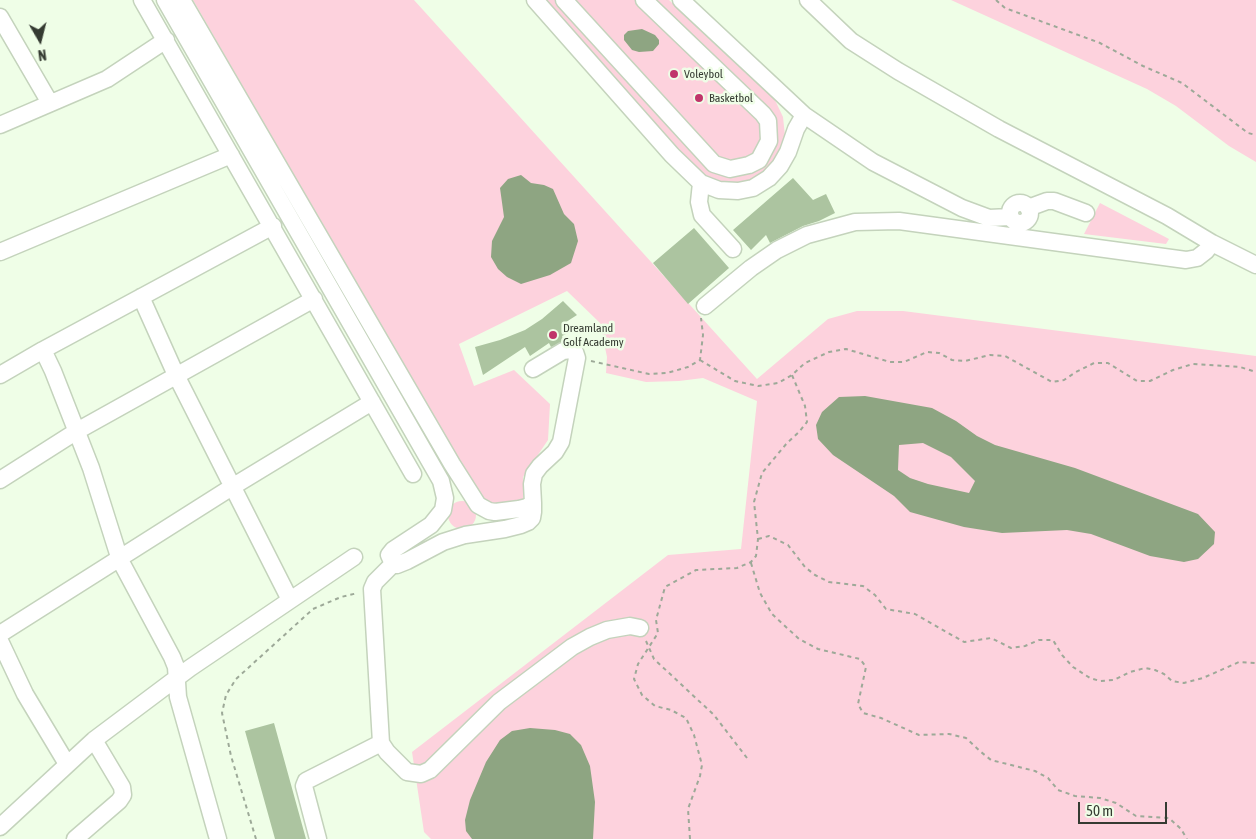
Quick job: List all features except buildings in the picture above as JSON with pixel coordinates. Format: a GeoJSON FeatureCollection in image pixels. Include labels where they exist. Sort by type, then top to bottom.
{"type":"FeatureCollection","features":[{"type":"Feature","properties":{"kind":"street"},"geometry":{"type":"LineString","coordinates":[[142,0],[273,226],[413,474]]}},
{"type":"Feature","properties":{"kind":"street"},"geometry":{"type":"LineString","coordinates":[[165,0],[437,472],[444,490],[442,516],[447,528],[452,532],[465,534],[505,529],[521,526],[532,518],[532,484],[534,474],[555,452],[561,442],[577,358],[575,352],[570,350],[563,351],[533,368]]}},
{"type":"Feature","properties":{"kind":"street"},"geometry":{"type":"LineString","coordinates":[[182,0],[452,464],[478,504],[481,517],[480,523],[476,528],[443,542],[407,561],[397,565],[392,564]]}},
{"type":"Feature","properties":{"kind":"street"},"geometry":{"type":"LineString","coordinates":[[535,0],[672,155],[701,183],[718,190],[738,192],[753,188],[770,178],[788,152],[796,129],[804,116]]}},
{"type":"Feature","properties":{"kind":"street"},"geometry":{"type":"LineString","coordinates":[[564,0],[714,164],[730,169],[749,165],[759,160],[769,141],[768,121],[763,114],[644,0]]}},
{"type":"Feature","properties":{"kind":"street"},"geometry":{"type":"LineString","coordinates":[[681,0],[804,116],[874,162],[962,208],[989,218],[1010,217],[1018,223],[1024,222],[1029,218],[1028,208],[1047,201],[1054,201],[1086,213]]}},
{"type":"Feature","properties":{"kind":"street"},"geometry":{"type":"LineString","coordinates":[[808,0],[851,41],[898,71],[999,128],[1256,265]]}},
{"type":"Feature","properties":{"kind":"street"},"geometry":{"type":"LineString","coordinates":[[0,17],[50,104]]}},
{"type":"Feature","properties":{"kind":"street"},"geometry":{"type":"LineString","coordinates":[[0,125],[106,79],[166,40]]}},
{"type":"Feature","properties":{"kind":"street"},"geometry":{"type":"LineString","coordinates":[[0,252],[231,155]]}},
{"type":"Feature","properties":{"kind":"street"},"geometry":{"type":"LineString","coordinates":[[701,183],[698,202],[702,216],[733,249]]}},
{"type":"Feature","properties":{"kind":"street"},"geometry":{"type":"LineString","coordinates":[[702,310],[751,268],[778,250],[807,234],[855,222],[899,221],[1186,260],[1197,258],[1206,251],[1212,242]]}},
{"type":"Feature","properties":{"kind":"street"},"geometry":{"type":"LineString","coordinates":[[0,375],[273,226]]}},
{"type":"Feature","properties":{"kind":"street"},"geometry":{"type":"LineString","coordinates":[[141,297],[176,375],[290,600]]}},
{"type":"Feature","properties":{"kind":"street"},"geometry":{"type":"LineString","coordinates":[[0,480],[77,431],[314,299]]}},
{"type":"Feature","properties":{"kind":"street"},"geometry":{"type":"LineString","coordinates":[[43,350],[54,371],[99,490],[112,539],[120,560],[176,667],[178,697],[218,839]]}},
{"type":"Feature","properties":{"kind":"street"},"geometry":{"type":"LineString","coordinates":[[0,634],[372,402]]}},
{"type":"Feature","properties":{"kind":"street"},"geometry":{"type":"LineString","coordinates":[[392,564],[389,555],[393,550],[431,525],[450,500],[462,496],[473,500],[489,511],[495,512],[527,507],[533,502]]}},
{"type":"Feature","properties":{"kind":"street"},"geometry":{"type":"LineString","coordinates":[[0,827],[94,740],[176,679],[354,557]]}},
{"type":"Feature","properties":{"kind":"street"},"geometry":{"type":"LineString","coordinates":[[392,564],[375,582],[372,590],[382,742],[387,752],[407,772],[421,774],[430,770],[499,702],[572,647],[607,630],[630,626],[640,628]]}},
{"type":"Feature","properties":{"kind":"street"},"geometry":{"type":"LineString","coordinates":[[0,641],[25,694],[67,764]]}},
{"type":"Feature","properties":{"kind":"street"},"geometry":{"type":"LineString","coordinates":[[75,839],[119,801],[123,794],[122,787],[94,740]]}},
{"type":"Feature","properties":{"kind":"street"},"geometry":{"type":"LineString","coordinates":[[318,839],[304,786],[306,781],[382,742]]}},
{"type":"Feature","properties":{"kind":"path"},"geometry":{"type":"LineString","coordinates":[[996,0],[1005,8],[1100,43],[1143,66],[1182,83],[1248,133],[1256,135]]}},
{"type":"Feature","properties":{"kind":"path"},"geometry":{"type":"LineString","coordinates":[[577,358],[650,374],[667,373],[688,367],[700,360],[703,335],[702,310]]}},
{"type":"Feature","properties":{"kind":"path"},"geometry":{"type":"LineString","coordinates":[[700,360],[735,381],[758,386],[778,383],[805,363],[829,352],[846,349],[890,362],[904,362],[927,352],[939,353],[952,360],[965,361],[990,355],[1005,356],[1052,382],[1064,380],[1094,363],[1108,363],[1137,381],[1150,381],[1193,364],[1240,367],[1256,372]]}},
{"type":"Feature","properties":{"kind":"path"},"geometry":{"type":"LineString","coordinates":[[690,839],[688,809],[702,765],[694,735],[686,718],[671,710],[655,706],[642,695],[634,679],[638,664],[658,633],[656,620],[665,587],[696,570],[736,568],[751,562],[756,556],[758,539],[754,502],[762,473],[807,422],[804,406],[792,374]]}},
{"type":"Feature","properties":{"kind":"path"},"geometry":{"type":"LineString","coordinates":[[758,539],[769,536],[788,545],[805,567],[815,575],[828,582],[863,586],[875,595],[886,609],[916,614],[964,642],[991,638],[1011,648],[1025,646],[1039,640],[1053,640],[1062,655],[1074,667],[1090,678],[1114,680],[1130,672],[1145,668],[1154,670],[1172,681],[1184,683],[1203,678],[1239,662],[1256,663]]}},
{"type":"Feature","properties":{"kind":"path"},"geometry":{"type":"LineString","coordinates":[[751,562],[760,593],[772,614],[799,639],[818,649],[860,659],[866,667],[858,704],[863,713],[881,718],[919,735],[949,734],[966,738],[991,760],[1035,771],[1048,778],[1058,790],[1075,796],[1100,798],[1116,803],[1136,816],[1169,818],[1181,829],[1187,839]]}},
{"type":"Feature","properties":{"kind":"path"},"geometry":{"type":"LineString","coordinates":[[256,839],[231,756],[222,713],[226,695],[236,679],[313,609],[341,597],[372,590]]}},
{"type":"Feature","properties":{"kind":"path"},"geometry":{"type":"LineString","coordinates":[[640,628],[654,659],[714,715],[747,758]]}},
{"type":"Feature","properties":{"kind":"shaded area"},"geometry":{"type":"Polygon","coordinates":[[[193,0],[414,0],[757,379],[828,319],[857,311],[903,311],[1256,356],[1256,839],[431,839],[424,832],[412,752],[668,555],[741,549],[757,401],[703,378],[646,382],[606,373],[607,357],[600,323],[567,291],[459,344],[474,386],[514,370],[550,404],[548,440],[523,477],[523,502],[490,507],[471,484],[193,0]]]}},
{"type":"Feature","properties":{"kind":"shaded area"},"geometry":{"type":"Polygon","coordinates":[[[541,0],[669,0],[775,100],[783,117],[785,136],[781,155],[769,171],[750,183],[731,185],[716,182],[690,164],[541,0]]]}},
{"type":"Feature","properties":{"kind":"shaded area"},"geometry":{"type":"Polygon","coordinates":[[[951,0],[1256,0],[1256,162],[1229,146],[1176,106],[1147,89],[951,0]]]}},
{"type":"Feature","properties":{"kind":"shaded area"},"geometry":{"type":"Polygon","coordinates":[[[642,29],[655,35],[659,40],[659,44],[653,51],[639,52],[632,50],[624,40],[624,35],[628,31],[642,29]]]}},
{"type":"Feature","properties":{"kind":"shaded area"},"geometry":{"type":"Polygon","coordinates":[[[521,175],[531,183],[553,189],[564,214],[574,224],[578,241],[571,263],[550,275],[521,284],[507,277],[498,269],[491,257],[492,241],[504,217],[500,188],[508,179],[521,175]]]}},
{"type":"Feature","properties":{"kind":"shaded area"},"geometry":{"type":"Polygon","coordinates":[[[1100,203],[1169,239],[1166,244],[1084,234],[1100,203]]]}},
{"type":"Feature","properties":{"kind":"shaded area"},"geometry":{"type":"Polygon","coordinates":[[[865,396],[932,408],[995,445],[1075,468],[1198,514],[1215,532],[1214,544],[1198,559],[1184,562],[1150,556],[1091,534],[1067,530],[1002,533],[964,527],[910,512],[894,496],[833,455],[818,439],[816,425],[822,412],[839,397],[865,396]],[[923,443],[899,445],[898,470],[910,478],[928,484],[969,493],[975,481],[951,457],[923,443]]]}},
{"type":"Feature","properties":{"kind":"shaded area"},"geometry":{"type":"Polygon","coordinates":[[[462,501],[472,505],[476,515],[472,525],[462,529],[452,525],[448,515],[452,505],[462,501]]]}},
{"type":"Feature","properties":{"kind":"shaded area"},"geometry":{"type":"Polygon","coordinates":[[[530,728],[555,730],[570,734],[581,745],[590,766],[595,802],[593,839],[472,839],[466,831],[465,820],[470,800],[486,762],[500,740],[512,731],[530,728]]]}},
{"type":"Feature","properties":{"kind":"place","name":"Voleybol"},"geometry":{"type":"Point","coordinates":[674,74]}},
{"type":"Feature","properties":{"kind":"place","name":"Basketbol"},"geometry":{"type":"Point","coordinates":[699,98]}},
{"type":"Feature","properties":{"kind":"place","name":"Dreamland Golf Academy"},"geometry":{"type":"Point","coordinates":[553,335]}}]}
